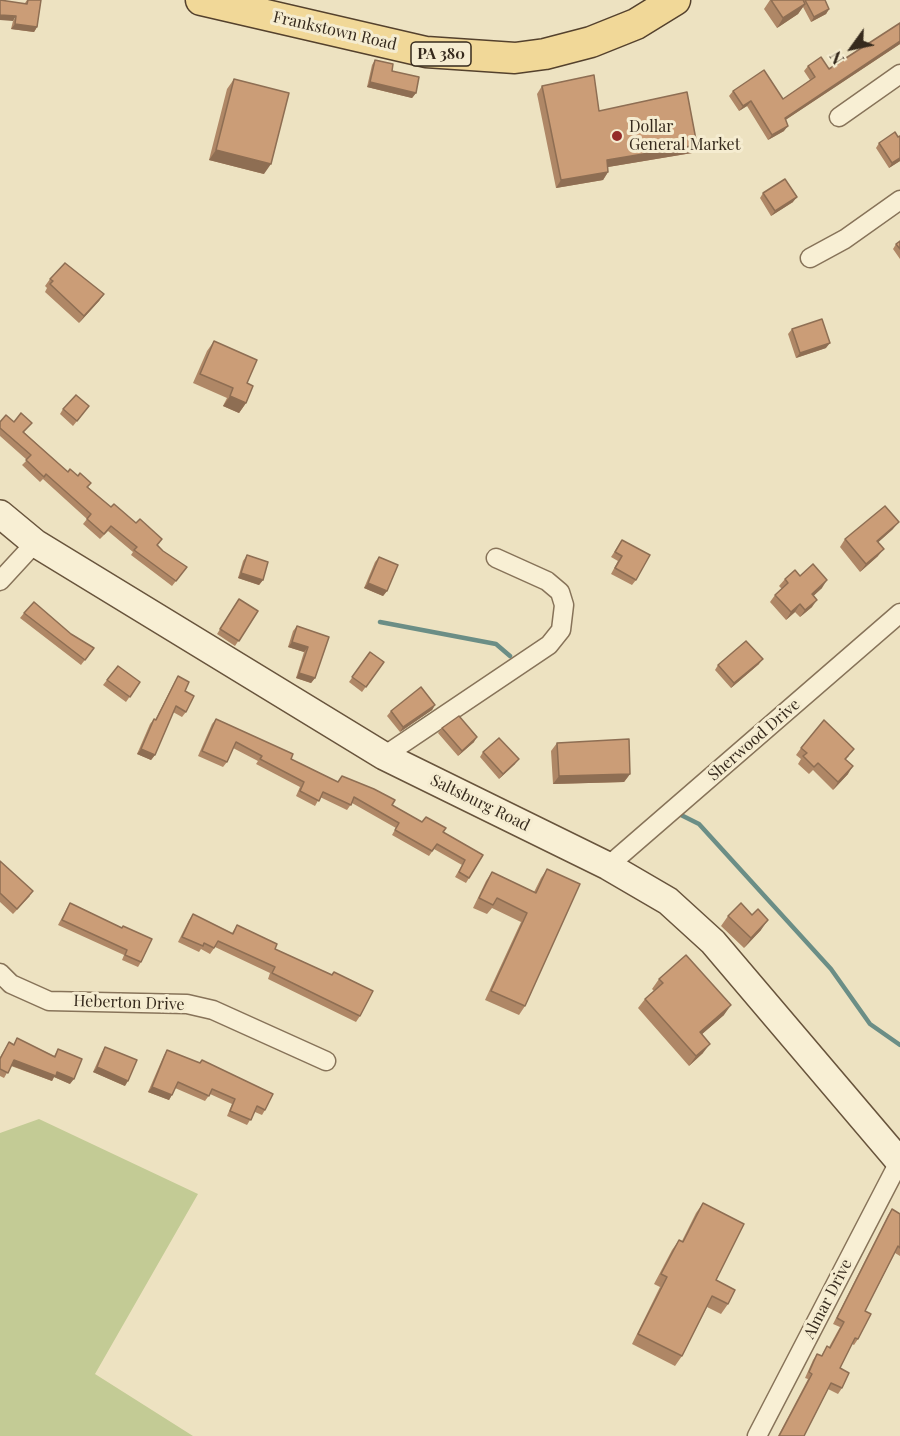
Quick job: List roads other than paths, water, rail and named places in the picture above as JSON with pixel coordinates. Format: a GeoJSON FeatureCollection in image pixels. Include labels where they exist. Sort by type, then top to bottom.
{"type":"FeatureCollection","features":[{"type":"Feature","properties":{"kind":"main road","name":"Frankstown Road"},"geometry":{"type":"LineString","coordinates":[[201,0],[426,52],[515,58],[545,54],[591,42],[636,24],[675,0]]}},
{"type":"Feature","properties":{"kind":"main road","name":"Saltsburg Road"},"geometry":{"type":"LineString","coordinates":[[0,514],[35,543],[384,756],[608,866],[668,901],[713,942],[900,1162]]}},
{"type":"Feature","properties":{"kind":"street"},"geometry":{"type":"LineString","coordinates":[[839,117],[900,74]]}},
{"type":"Feature","properties":{"kind":"street"},"geometry":{"type":"LineString","coordinates":[[810,258],[845,238],[900,200]]}},
{"type":"Feature","properties":{"kind":"street"},"geometry":{"type":"LineString","coordinates":[[0,581],[35,543]]}},
{"type":"Feature","properties":{"kind":"street"},"geometry":{"type":"LineString","coordinates":[[384,756],[549,645],[561,630],[564,605],[560,592],[547,581],[496,558]]}},
{"type":"Feature","properties":{"kind":"street","name":"Sherwood Drive"},"geometry":{"type":"LineString","coordinates":[[608,866],[900,613]]}},
{"type":"Feature","properties":{"kind":"street","name":"Heberton Drive"},"geometry":{"type":"LineString","coordinates":[[0,974],[11,984],[49,1001],[187,1004],[213,1010],[326,1061]]}},
{"type":"Feature","properties":{"kind":"street","name":"Almar Drive"},"geometry":{"type":"LineString","coordinates":[[757,1436],[900,1162]]}},
{"type":"Feature","properties":{"kind":"waterway"},"geometry":{"type":"LineString","coordinates":[[380,622],[496,644],[510,656]]}},
{"type":"Feature","properties":{"kind":"waterway"},"geometry":{"type":"LineString","coordinates":[[679,814],[699,824],[831,969],[870,1024],[900,1045]]}},
{"type":"Feature","properties":{"kind":"place","name":"Dollar General Market"},"geometry":{"type":"Point","coordinates":[617,136]}}]}
